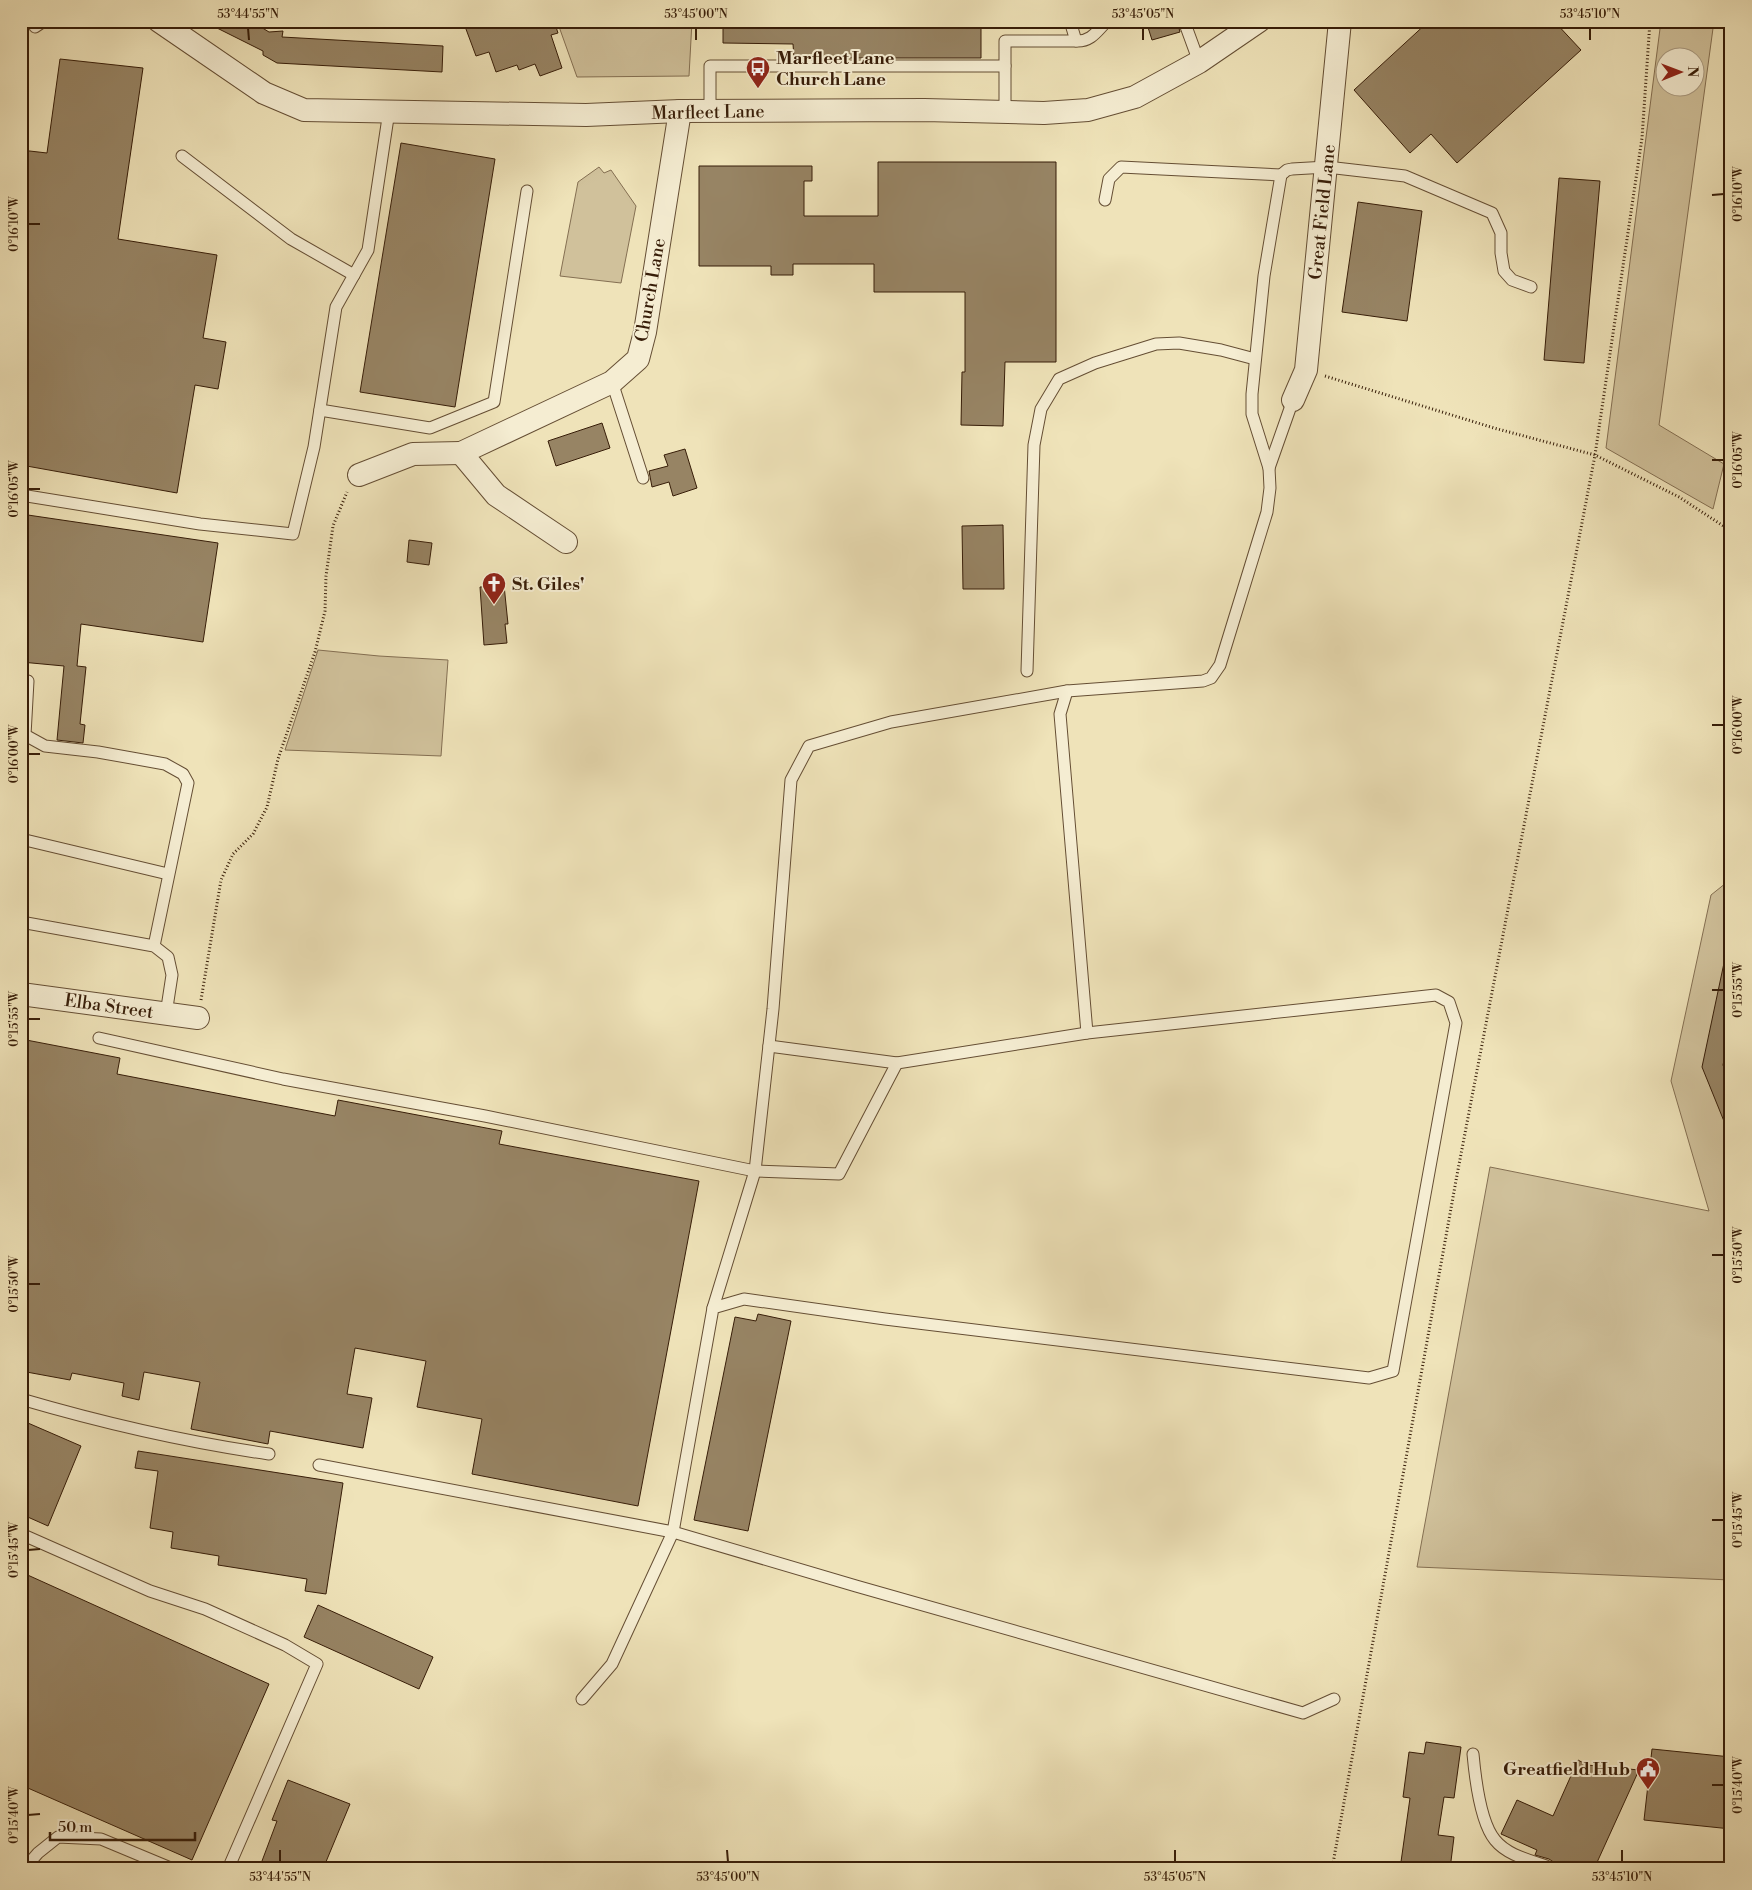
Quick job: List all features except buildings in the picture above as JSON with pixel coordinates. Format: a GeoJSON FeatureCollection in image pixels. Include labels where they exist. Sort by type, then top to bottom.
{"type":"FeatureCollection","features":[{"type":"Feature","properties":{"kind":"street","name":"Marfleet Lane"},"geometry":{"type":"LineString","coordinates":[[159,21],[180,29],[264,93],[304,110],[586,115],[680,111],[924,110],[1044,113],[1088,110],[1135,97],[1199,62],[1259,21]]}},
{"type":"Feature","properties":{"kind":"street","name":"Great Field Lane"},"geometry":{"type":"LineString","coordinates":[[1293,400],[1306,370],[1340,21]]}},
{"type":"Feature","properties":{"kind":"street","name":"Church Lane"},"geometry":{"type":"LineString","coordinates":[[359,475],[412,454],[462,453],[612,382],[638,359],[645,332],[680,111]]}},
{"type":"Feature","properties":{"kind":"street"},"geometry":{"type":"LineString","coordinates":[[462,453],[496,495],[566,542]]}},
{"type":"Feature","properties":{"kind":"street","name":"Elba Street"},"geometry":{"type":"LineString","coordinates":[[21,994],[198,1018]]}},
{"type":"Feature","properties":{"kind":"lane"},"geometry":{"type":"LineString","coordinates":[[1070,21],[1076,41]]}},
{"type":"Feature","properties":{"kind":"lane"},"geometry":{"type":"LineString","coordinates":[[1005,112],[1005,41],[1084,41],[1090,39],[1107,21]]}},
{"type":"Feature","properties":{"kind":"lane"},"geometry":{"type":"LineString","coordinates":[[1184,21],[1199,62]]}},
{"type":"Feature","properties":{"kind":"lane"},"geometry":{"type":"LineString","coordinates":[[710,111],[710,66],[1005,66]]}},
{"type":"Feature","properties":{"kind":"lane"},"geometry":{"type":"LineString","coordinates":[[21,495],[200,524],[293,534],[314,448],[336,307],[368,250],[388,111]]}},
{"type":"Feature","properties":{"kind":"lane"},"geometry":{"type":"LineString","coordinates":[[182,156],[291,239],[354,275]]}},
{"type":"Feature","properties":{"kind":"lane"},"geometry":{"type":"LineString","coordinates":[[1105,200],[1109,179],[1121,166],[1281,175]]}},
{"type":"Feature","properties":{"kind":"lane"},"geometry":{"type":"LineString","coordinates":[[582,1699],[612,1664],[673,1532],[713,1308],[755,1171],[769,1046],[791,780],[809,746],[891,722],[1067,691],[1203,681],[1211,678],[1220,666],[1267,512],[1270,488],[1269,468],[1252,414],[1252,394],[1264,276],[1281,175],[1287,170],[1327,167],[1405,176],[1492,213],[1501,233],[1504,271],[1512,280],[1531,287]]}},
{"type":"Feature","properties":{"kind":"lane"},"geometry":{"type":"LineString","coordinates":[[320,410],[430,428],[494,402],[527,191]]}},
{"type":"Feature","properties":{"kind":"lane"},"geometry":{"type":"LineString","coordinates":[[1027,670],[1034,445],[1041,409],[1059,380],[1095,363],[1156,344],[1179,343],[1221,350],[1255,360]]}},
{"type":"Feature","properties":{"kind":"lane"},"geometry":{"type":"LineString","coordinates":[[612,382],[643,478]]}},
{"type":"Feature","properties":{"kind":"lane"},"geometry":{"type":"LineString","coordinates":[[1269,468],[1293,400]]}},
{"type":"Feature","properties":{"kind":"lane"},"geometry":{"type":"LineString","coordinates":[[21,680],[28,680],[25,735],[34,741],[45,746],[98,752],[165,764],[183,774],[188,782],[154,946]]}},
{"type":"Feature","properties":{"kind":"lane"},"geometry":{"type":"LineString","coordinates":[[1067,691],[1060,714],[1087,1033]]}},
{"type":"Feature","properties":{"kind":"lane"},"geometry":{"type":"LineString","coordinates":[[21,839],[168,874]]}},
{"type":"Feature","properties":{"kind":"lane"},"geometry":{"type":"LineString","coordinates":[[21,922],[154,946],[168,957],[172,975],[166,1014]]}},
{"type":"Feature","properties":{"kind":"lane"},"geometry":{"type":"LineString","coordinates":[[713,1308],[744,1299],[904,1321],[1369,1378],[1393,1371],[1456,1023],[1449,1002],[1436,995],[1087,1033],[897,1062],[769,1046]]}},
{"type":"Feature","properties":{"kind":"lane"},"geometry":{"type":"LineString","coordinates":[[99,1038],[283,1079],[485,1116],[755,1171],[839,1174],[897,1062]]}},
{"type":"Feature","properties":{"kind":"lane"},"geometry":{"type":"LineString","coordinates":[[21,1399],[85,1418],[199,1444],[269,1454]]}},
{"type":"Feature","properties":{"kind":"lane"},"geometry":{"type":"LineString","coordinates":[[319,1465],[673,1532],[1303,1713],[1334,1699]]}},
{"type":"Feature","properties":{"kind":"lane"},"geometry":{"type":"LineString","coordinates":[[21,1534],[150,1591],[205,1609],[285,1645],[317,1664],[228,1869]]}},
{"type":"Feature","properties":{"kind":"lane"},"geometry":{"type":"LineString","coordinates":[[1472,1754],[1476,1791],[1494,1840],[1514,1855],[1550,1869]]}},
{"type":"Feature","properties":{"kind":"lane"},"geometry":{"type":"LineString","coordinates":[[24,1869],[38,1853],[58,1837],[101,1839],[172,1869]]}},
{"type":"Feature","properties":{"kind":"path"},"geometry":{"type":"LineString","coordinates":[[1332,1869],[1457,1175],[1595,455],[1642,138],[1650,21]]}},
{"type":"Feature","properties":{"kind":"path"},"geometry":{"type":"LineString","coordinates":[[1306,370],[1494,428],[1595,455],[1679,497],[1731,531]]}},
{"type":"Feature","properties":{"kind":"path"},"geometry":{"type":"LineString","coordinates":[[198,1018],[221,880],[233,854],[253,834],[267,807],[278,759],[315,652],[326,611],[326,576],[333,526],[349,488],[359,475]]}},
{"type":"Feature","properties":{"kind":"shaded area"},"geometry":{"type":"Polygon","coordinates":[[[557,21],[692,21],[689,76],[577,77],[557,21]]]}},
{"type":"Feature","properties":{"kind":"shaded area"},"geometry":{"type":"Polygon","coordinates":[[[1661,21],[1714,21],[1704,94],[1704,48],[1658,48],[1661,21]]]}},
{"type":"Feature","properties":{"kind":"shaded area"},"geometry":{"type":"Polygon","coordinates":[[[1654,75],[1654,98],[1704,98],[1659,425],[1724,464],[1713,509],[1606,448],[1654,75]]]}},
{"type":"Feature","properties":{"kind":"shaded area"},"geometry":{"type":"Polygon","coordinates":[[[599,167],[604,173],[611,170],[636,206],[621,283],[560,276],[578,182],[599,167]]]}},
{"type":"Feature","properties":{"kind":"shaded area"},"geometry":{"type":"Polygon","coordinates":[[[318,650],[448,660],[441,756],[285,750],[318,650]]]}},
{"type":"Feature","properties":{"kind":"shaded area"},"geometry":{"type":"Polygon","coordinates":[[[1731,879],[1731,1580],[1417,1567],[1490,1167],[1709,1211],[1671,1081],[1711,895],[1731,879]]]}},
{"type":"Feature","properties":{"kind":"place","name":"Marfleet Lane Church Lane"},"geometry":{"type":"Point","coordinates":[758,89]}},
{"type":"Feature","properties":{"kind":"place","name":"St. Giles'"},"geometry":{"type":"Point","coordinates":[494,605]}},
{"type":"Feature","properties":{"kind":"place","name":"Greatfield Hub"},"geometry":{"type":"Point","coordinates":[1648,1790]}}]}
